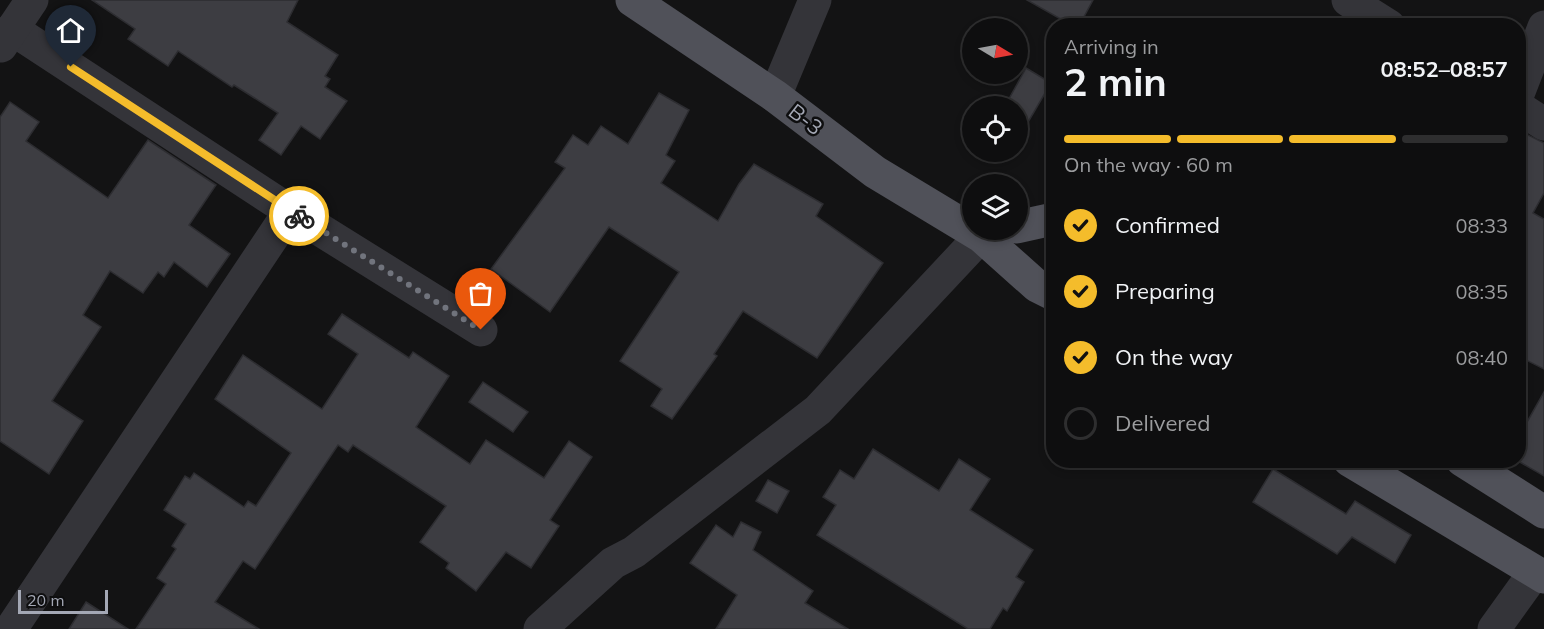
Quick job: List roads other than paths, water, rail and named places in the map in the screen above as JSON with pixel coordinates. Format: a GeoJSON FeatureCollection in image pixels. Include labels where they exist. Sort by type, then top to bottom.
{"type":"FeatureCollection","features":[{"type":"Feature","properties":{"kind":"main road","name":"B-3"},"geometry":{"type":"LineString","coordinates":[[632,0],[776,96],[875,172],[962,217]]}},
{"type":"Feature","properties":{"kind":"main road"},"geometry":{"type":"LineString","coordinates":[[1028,225],[1046,221]]}},
{"type":"Feature","properties":{"kind":"main road","name":"B-3"},"geometry":{"type":"LineString","coordinates":[[1000,240],[1037,286],[1046,290]]}},
{"type":"Feature","properties":{"kind":"main road"},"geometry":{"type":"LineString","coordinates":[[1362,468],[1540,575]]}},
{"type":"Feature","properties":{"kind":"main road"},"geometry":{"type":"LineString","coordinates":[[1475,468],[1544,512]]}},
{"type":"Feature","properties":{"kind":"street"},"geometry":{"type":"LineString","coordinates":[[32,0],[6,38],[481,330]]}},
{"type":"Feature","properties":{"kind":"street"},"geometry":{"type":"LineString","coordinates":[[776,96],[815,0]]}},
{"type":"Feature","properties":{"kind":"street"},"geometry":{"type":"LineString","coordinates":[[1348,0],[1376,18]]}},
{"type":"Feature","properties":{"kind":"street"},"geometry":{"type":"LineString","coordinates":[[1526,73],[1544,27]]}},
{"type":"Feature","properties":{"kind":"street"},"geometry":{"type":"LineString","coordinates":[[1526,112],[1544,124]]}},
{"type":"Feature","properties":{"kind":"street"},"geometry":{"type":"LineString","coordinates":[[11,629],[290,211]]}},
{"type":"Feature","properties":{"kind":"street"},"geometry":{"type":"LineString","coordinates":[[540,629],[612,563],[634,552],[818,410],[987,240]]}},
{"type":"Feature","properties":{"kind":"street"},"geometry":{"type":"LineString","coordinates":[[1494,629],[1540,575]]}}]}
